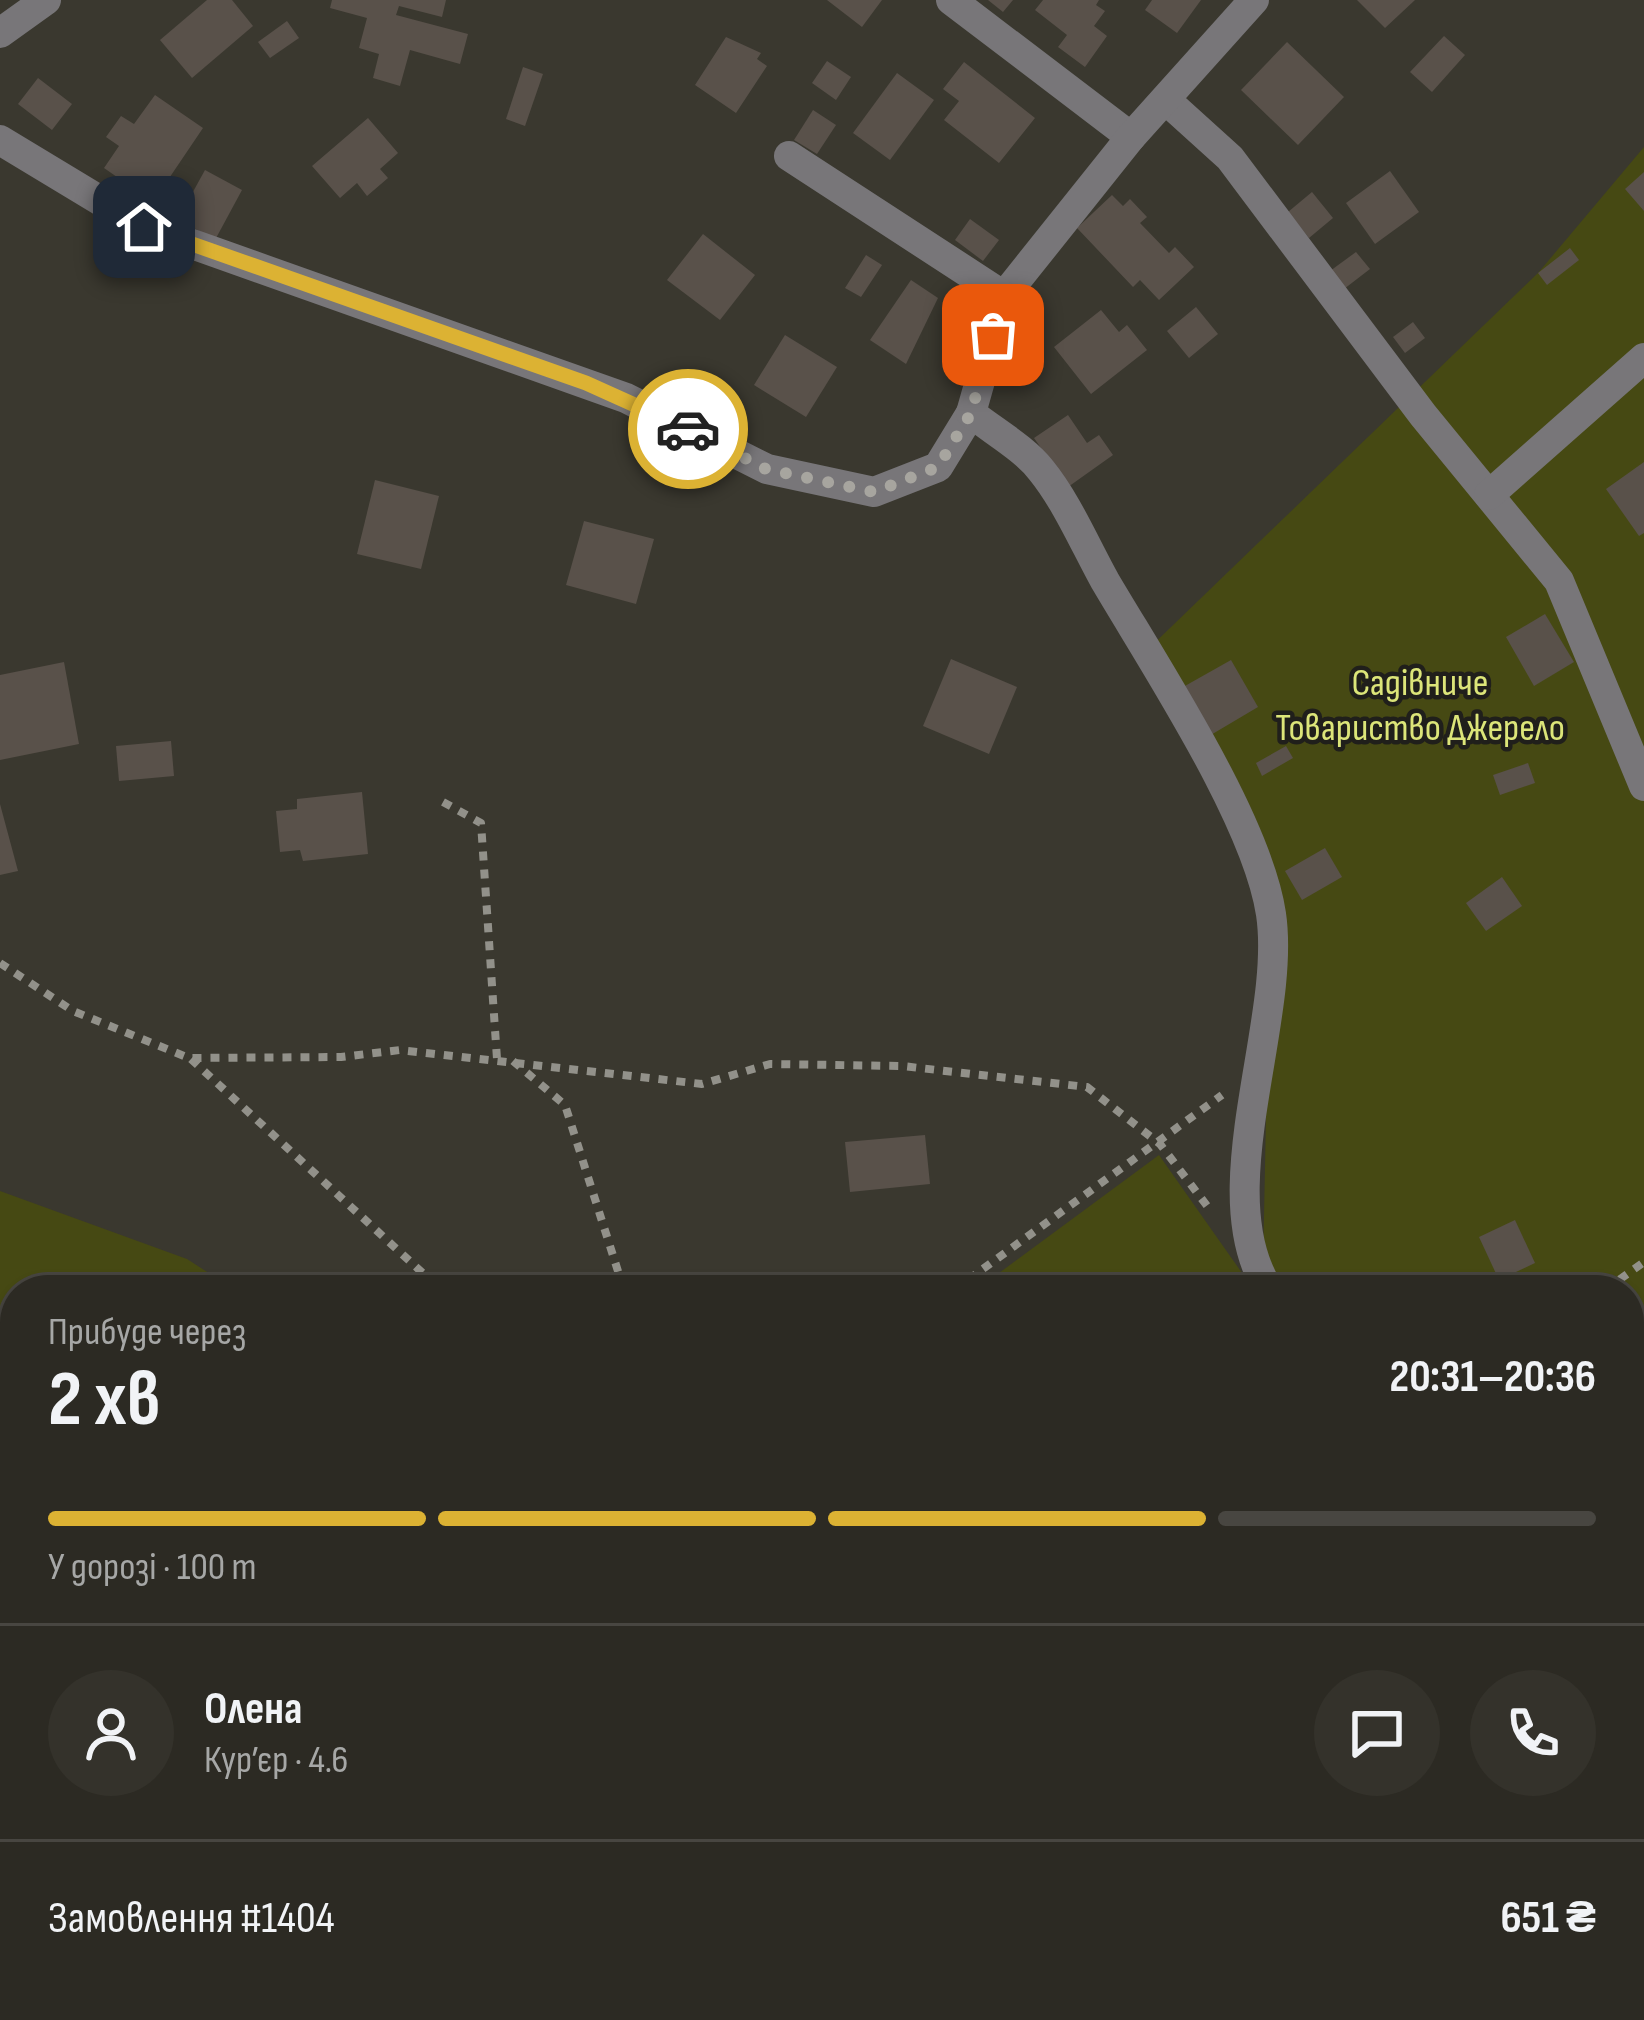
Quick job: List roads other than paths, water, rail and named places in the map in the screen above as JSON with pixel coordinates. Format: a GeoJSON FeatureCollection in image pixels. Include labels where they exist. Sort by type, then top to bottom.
{"type":"FeatureCollection","features":[{"type":"Feature","properties":{"kind":"street"},"geometry":{"type":"LineString","coordinates":[[0,34],[46,0]]}},
{"type":"Feature","properties":{"kind":"street"},"geometry":{"type":"LineString","coordinates":[[951,0],[1131,137]]}},
{"type":"Feature","properties":{"kind":"street"},"geometry":{"type":"LineString","coordinates":[[0,140],[144,227],[626,398],[766,469],[874,492],[938,467],[971,413],[1004,296],[1131,137],[1254,0]]}},
{"type":"Feature","properties":{"kind":"street"},"geometry":{"type":"LineString","coordinates":[[1167,101],[1230,158],[1423,415],[1559,581],[1644,787]]}},
{"type":"Feature","properties":{"kind":"street"},"geometry":{"type":"LineString","coordinates":[[789,156],[1004,296]]}},
{"type":"Feature","properties":{"kind":"street"},"geometry":{"type":"LineString","coordinates":[[1489,495],[1644,358]]}},
{"type":"Feature","properties":{"kind":"street"},"geometry":{"type":"LineString","coordinates":[[971,413],[1041,469],[1238,817],[1271,914],[1268,997],[1256,1067],[1245,1214],[1261,1275]]}},
{"type":"Feature","properties":{"kind":"park label","name":"Садівниче Товариство Джерело"},"geometry":{"type":"Point","coordinates":[1420,704]}}]}
